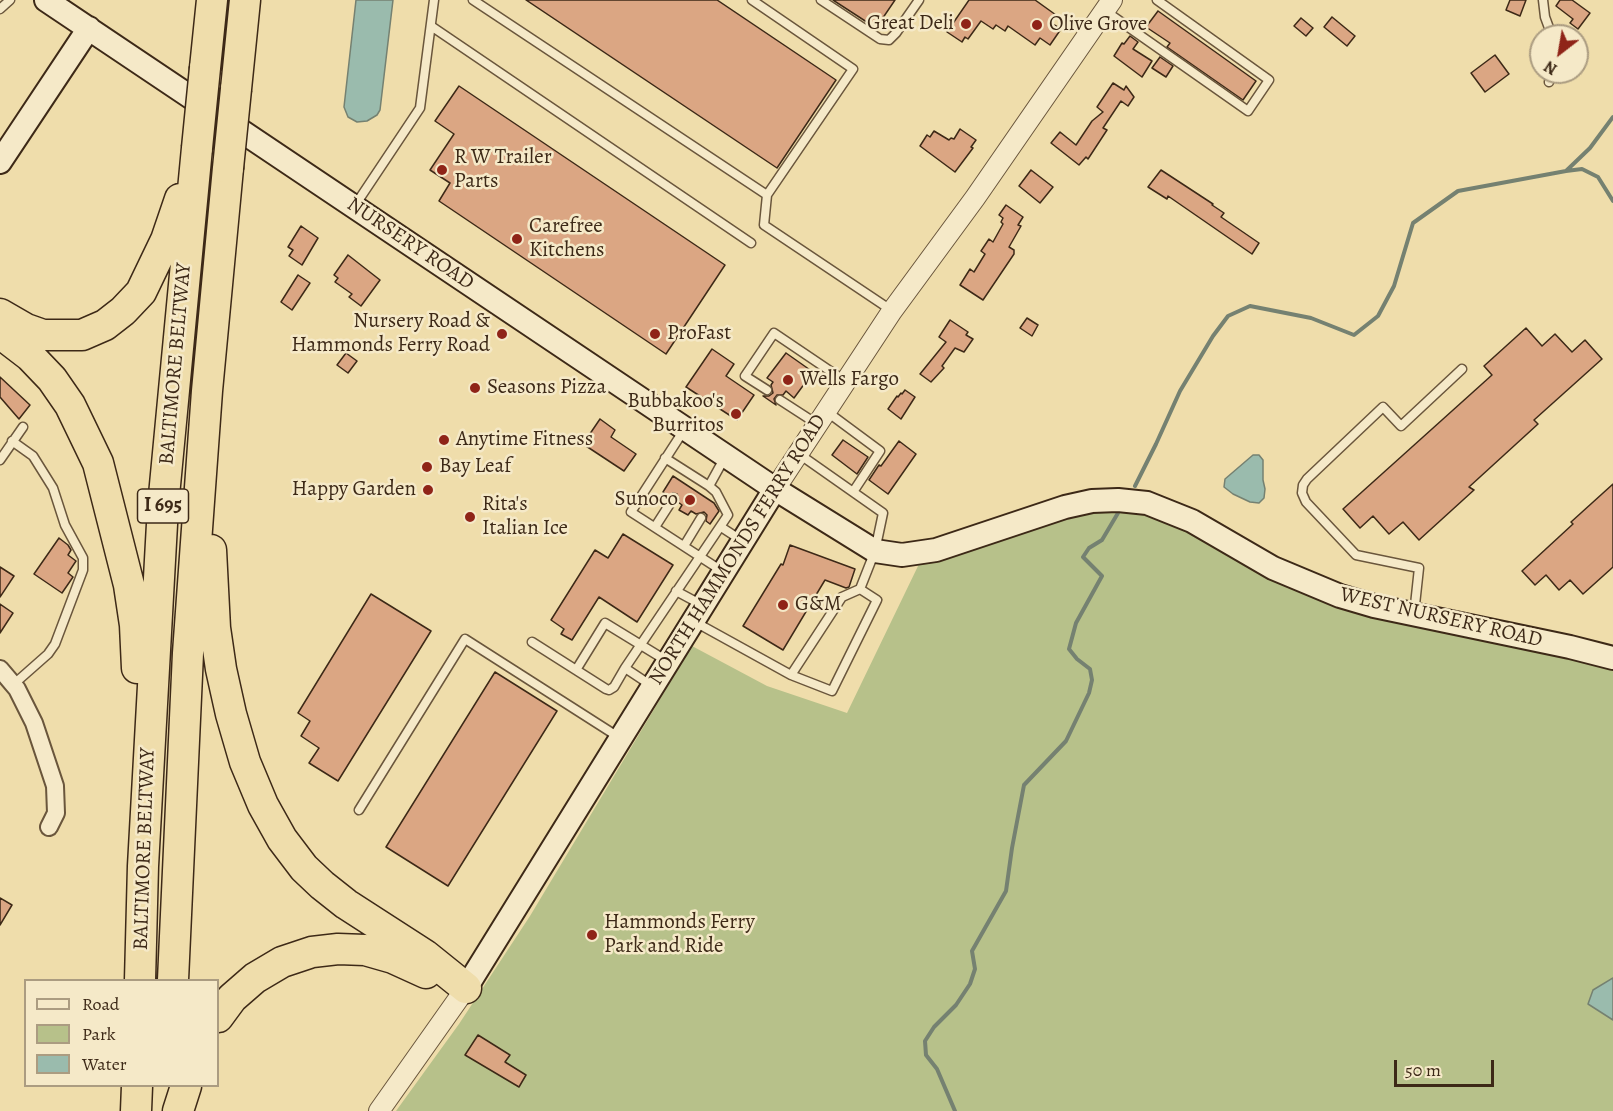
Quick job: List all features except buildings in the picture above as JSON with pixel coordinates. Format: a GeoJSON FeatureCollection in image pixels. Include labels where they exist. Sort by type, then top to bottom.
{"type":"FeatureCollection","features":[{"type":"Feature","properties":{"kind":"highway","name":"BALTIMORE BELTWAY"},"geometry":{"type":"LineString","coordinates":[[140,979],[143,866],[164,506],[212,0]]}},
{"type":"Feature","properties":{"kind":"highway","name":"BALTIMORE BELTWAY"},"geometry":{"type":"LineString","coordinates":[[173,979],[188,653],[205,413],[245,0]]}},
{"type":"Feature","properties":{"kind":"highway"},"geometry":{"type":"LineString","coordinates":[[3,319],[43,335],[82,335],[105,325],[123,311],[141,292],[153,269],[166,240],[197,147]]}},
{"type":"Feature","properties":{"kind":"highway"},"geometry":{"type":"LineString","coordinates":[[3,319],[70,405],[98,463],[110,507],[129,585],[135,625],[143,866]]}},
{"type":"Feature","properties":{"kind":"highway"},"geometry":{"type":"LineString","coordinates":[[205,413],[214,618],[219,659],[231,714],[245,762],[262,805],[282,839],[304,868],[322,885],[346,904],[425,956],[466,988]]}},
{"type":"Feature","properties":{"kind":"highway"},"geometry":{"type":"LineString","coordinates":[[219,1016],[232,999],[255,978],[282,962],[312,952],[338,949],[365,951],[393,958],[466,988]]}},
{"type":"Feature","properties":{"kind":"highway"},"geometry":{"type":"LineString","coordinates":[[136,1087],[136,1111]]}},
{"type":"Feature","properties":{"kind":"highway"},"geometry":{"type":"LineString","coordinates":[[168,1111],[169,1087]]}},
{"type":"Feature","properties":{"kind":"highway"},"geometry":{"type":"LineString","coordinates":[[178,1111],[186,1087]]}},
{"type":"Feature","properties":{"kind":"main road","name":"NURSERY ROAD"},"geometry":{"type":"LineString","coordinates":[[45,0],[774,489]]}},
{"type":"Feature","properties":{"kind":"main road"},"geometry":{"type":"LineString","coordinates":[[0,162],[89,28]]}},
{"type":"Feature","properties":{"kind":"main road","name":"WEST NURSERY ROAD"},"geometry":{"type":"LineString","coordinates":[[774,489],[875,551],[902,555],[936,550],[1065,507],[1092,501],[1118,500],[1147,503],[1192,520],[1273,568],[1340,596],[1613,658]]}},
{"type":"Feature","properties":{"kind":"main road","name":"NORTH HAMMONDS FERRY ROAD"},"geometry":{"type":"LineString","coordinates":[[466,988],[774,489]]}},
{"type":"Feature","properties":{"kind":"street","name":"NORTH HAMMONDS FERRY ROAD"},"geometry":{"type":"LineString","coordinates":[[774,489],[892,311],[981,189],[1108,5]]}},
{"type":"Feature","properties":{"kind":"street"},"geometry":{"type":"LineString","coordinates":[[0,669],[14,684],[34,723],[55,786],[56,813],[49,827]]}},
{"type":"Feature","properties":{"kind":"street","name":"NORTH HAMMONDS FERRY ROAD"},"geometry":{"type":"LineString","coordinates":[[379,1111],[466,988]]}},
{"type":"Feature","properties":{"kind":"lane"},"geometry":{"type":"LineString","coordinates":[[0,9],[10,0]]}},
{"type":"Feature","properties":{"kind":"lane"},"geometry":{"type":"LineString","coordinates":[[354,208],[420,108],[434,0]]}},
{"type":"Feature","properties":{"kind":"lane"},"geometry":{"type":"LineString","coordinates":[[473,0],[767,195]]}},
{"type":"Feature","properties":{"kind":"lane"},"geometry":{"type":"LineString","coordinates":[[752,0],[853,69],[767,195],[764,225],[892,311]]}},
{"type":"Feature","properties":{"kind":"lane"},"geometry":{"type":"LineString","coordinates":[[821,0],[880,39],[889,40],[919,0]]}},
{"type":"Feature","properties":{"kind":"lane"},"geometry":{"type":"LineString","coordinates":[[1108,5],[1248,111],[1269,80],[1157,0]]}},
{"type":"Feature","properties":{"kind":"lane"},"geometry":{"type":"LineString","coordinates":[[1543,0],[1548,24]]}},
{"type":"Feature","properties":{"kind":"lane"},"geometry":{"type":"LineString","coordinates":[[431,26],[751,243]]}},
{"type":"Feature","properties":{"kind":"lane"},"geometry":{"type":"LineString","coordinates":[[767,390],[745,376],[774,333],[845,381]]}},
{"type":"Feature","properties":{"kind":"lane"},"geometry":{"type":"LineString","coordinates":[[1414,614],[1419,568],[1356,555],[1306,502],[1302,493],[1303,485],[1307,478],[1383,407],[1401,426],[1462,369]]}},
{"type":"Feature","properties":{"kind":"lane"},"geometry":{"type":"LineString","coordinates":[[780,400],[821,417],[880,452],[853,492]]}},
{"type":"Feature","properties":{"kind":"lane"},"geometry":{"type":"LineString","coordinates":[[0,460],[23,427]]}},
{"type":"Feature","properties":{"kind":"lane"},"geometry":{"type":"LineString","coordinates":[[685,428],[631,512],[723,571]]}},
{"type":"Feature","properties":{"kind":"lane"},"geometry":{"type":"LineString","coordinates":[[12,441],[33,456],[53,488],[65,525],[83,558],[83,570],[55,644],[48,654],[14,684]]}},
{"type":"Feature","properties":{"kind":"lane"},"geometry":{"type":"LineString","coordinates":[[791,675],[842,597],[860,589],[875,551],[883,513],[797,453]]}},
{"type":"Feature","properties":{"kind":"lane"},"geometry":{"type":"LineString","coordinates":[[709,486],[726,456]]}},
{"type":"Feature","properties":{"kind":"lane"},"geometry":{"type":"LineString","coordinates":[[532,642],[609,690],[614,687],[676,591],[729,515],[714,497],[709,486],[665,458]]}},
{"type":"Feature","properties":{"kind":"lane"},"geometry":{"type":"LineString","coordinates":[[684,483],[689,474]]}},
{"type":"Feature","properties":{"kind":"lane"},"geometry":{"type":"LineString","coordinates":[[655,527],[673,499]]}},
{"type":"Feature","properties":{"kind":"lane"},"geometry":{"type":"LineString","coordinates":[[684,546],[701,518]]}},
{"type":"Feature","properties":{"kind":"lane"},"geometry":{"type":"LineString","coordinates":[[721,527],[741,541]]}},
{"type":"Feature","properties":{"kind":"lane"},"geometry":{"type":"LineString","coordinates":[[676,591],[697,613],[791,675],[832,691],[878,600],[860,589]]}},
{"type":"Feature","properties":{"kind":"lane"},"geometry":{"type":"LineString","coordinates":[[576,670],[605,622],[667,661]]}},
{"type":"Feature","properties":{"kind":"lane"},"geometry":{"type":"LineString","coordinates":[[359,810],[465,639],[620,738]]}},
{"type":"Feature","properties":{"kind":"lane"},"geometry":{"type":"LineString","coordinates":[[625,668],[652,686]]}},
{"type":"Feature","properties":{"kind":"green space"},"geometry":{"type":"Polygon","coordinates":[[[1117,509],[1144,513],[1186,528],[1292,589],[1339,607],[1568,656],[1613,668],[1613,1111],[396,1111],[459,1024],[530,916],[692,646],[767,686],[847,713],[919,564],[1094,511],[1117,509]]]}},
{"type":"Feature","properties":{"kind":"water"},"geometry":{"type":"Polygon","coordinates":[[[356,0],[393,0],[380,110],[377,115],[367,121],[357,122],[348,117],[344,107],[356,0]]]}},
{"type":"Feature","properties":{"kind":"water"},"geometry":{"type":"Polygon","coordinates":[[[1253,455],[1259,455],[1263,460],[1265,489],[1264,498],[1259,503],[1250,502],[1224,487],[1225,479],[1253,455]]]}},
{"type":"Feature","properties":{"kind":"water"},"geometry":{"type":"Polygon","coordinates":[[[1613,978],[1613,1020],[1588,1004],[1593,990],[1613,978]]]}},
{"type":"Feature","properties":{"kind":"waterway"},"geometry":{"type":"LineString","coordinates":[[1135,486],[1180,391],[1213,336],[1228,316],[1250,306],[1311,318],[1354,335],[1378,316],[1394,286],[1413,223],[1458,191],[1566,171],[1590,148],[1613,117]]}},
{"type":"Feature","properties":{"kind":"waterway"},"geometry":{"type":"LineString","coordinates":[[1566,171],[1582,169],[1598,177],[1613,201]]}},
{"type":"Feature","properties":{"kind":"waterway"},"geometry":{"type":"LineString","coordinates":[[955,1111],[937,1069],[926,1055],[925,1041],[934,1027],[956,1005],[970,984],[975,969],[972,951],[1006,891],[1024,785],[1066,741],[1089,693],[1092,680],[1090,669],[1069,649],[1076,623],[1102,576],[1083,557],[1089,548],[1102,540],[1118,513]]}},
{"type":"Feature","properties":{"kind":"place","name":"Great Deli"},"geometry":{"type":"Point","coordinates":[966,24]}},
{"type":"Feature","properties":{"kind":"place","name":"Olive Grove"},"geometry":{"type":"Point","coordinates":[1037,25]}},
{"type":"Feature","properties":{"kind":"place","name":"R W Trailer Parts"},"geometry":{"type":"Point","coordinates":[442,170]}},
{"type":"Feature","properties":{"kind":"place","name":"Carefree Kitchens"},"geometry":{"type":"Point","coordinates":[517,239]}},
{"type":"Feature","properties":{"kind":"place","name":"Nursery Road & Hammonds Ferry Road"},"geometry":{"type":"Point","coordinates":[502,334]}},
{"type":"Feature","properties":{"kind":"place","name":"ProFast"},"geometry":{"type":"Point","coordinates":[655,334]}},
{"type":"Feature","properties":{"kind":"place","name":"Wells Fargo"},"geometry":{"type":"Point","coordinates":[788,380]}},
{"type":"Feature","properties":{"kind":"place","name":"Seasons Pizza"},"geometry":{"type":"Point","coordinates":[475,388]}},
{"type":"Feature","properties":{"kind":"place","name":"Bubbakoo's Burritos"},"geometry":{"type":"Point","coordinates":[736,414]}},
{"type":"Feature","properties":{"kind":"place","name":"Anytime Fitness"},"geometry":{"type":"Point","coordinates":[444,440]}},
{"type":"Feature","properties":{"kind":"place","name":"Bay Leaf"},"geometry":{"type":"Point","coordinates":[427,467]}},
{"type":"Feature","properties":{"kind":"place","name":"Happy Garden"},"geometry":{"type":"Point","coordinates":[428,490]}},
{"type":"Feature","properties":{"kind":"place","name":"Sunoco"},"geometry":{"type":"Point","coordinates":[690,500]}},
{"type":"Feature","properties":{"kind":"place","name":"Rita's Italian Ice"},"geometry":{"type":"Point","coordinates":[470,517]}},
{"type":"Feature","properties":{"kind":"place","name":"G&M"},"geometry":{"type":"Point","coordinates":[783,605]}},
{"type":"Feature","properties":{"kind":"place","name":"Hammonds Ferry Park and Ride"},"geometry":{"type":"Point","coordinates":[592,935]}}]}
